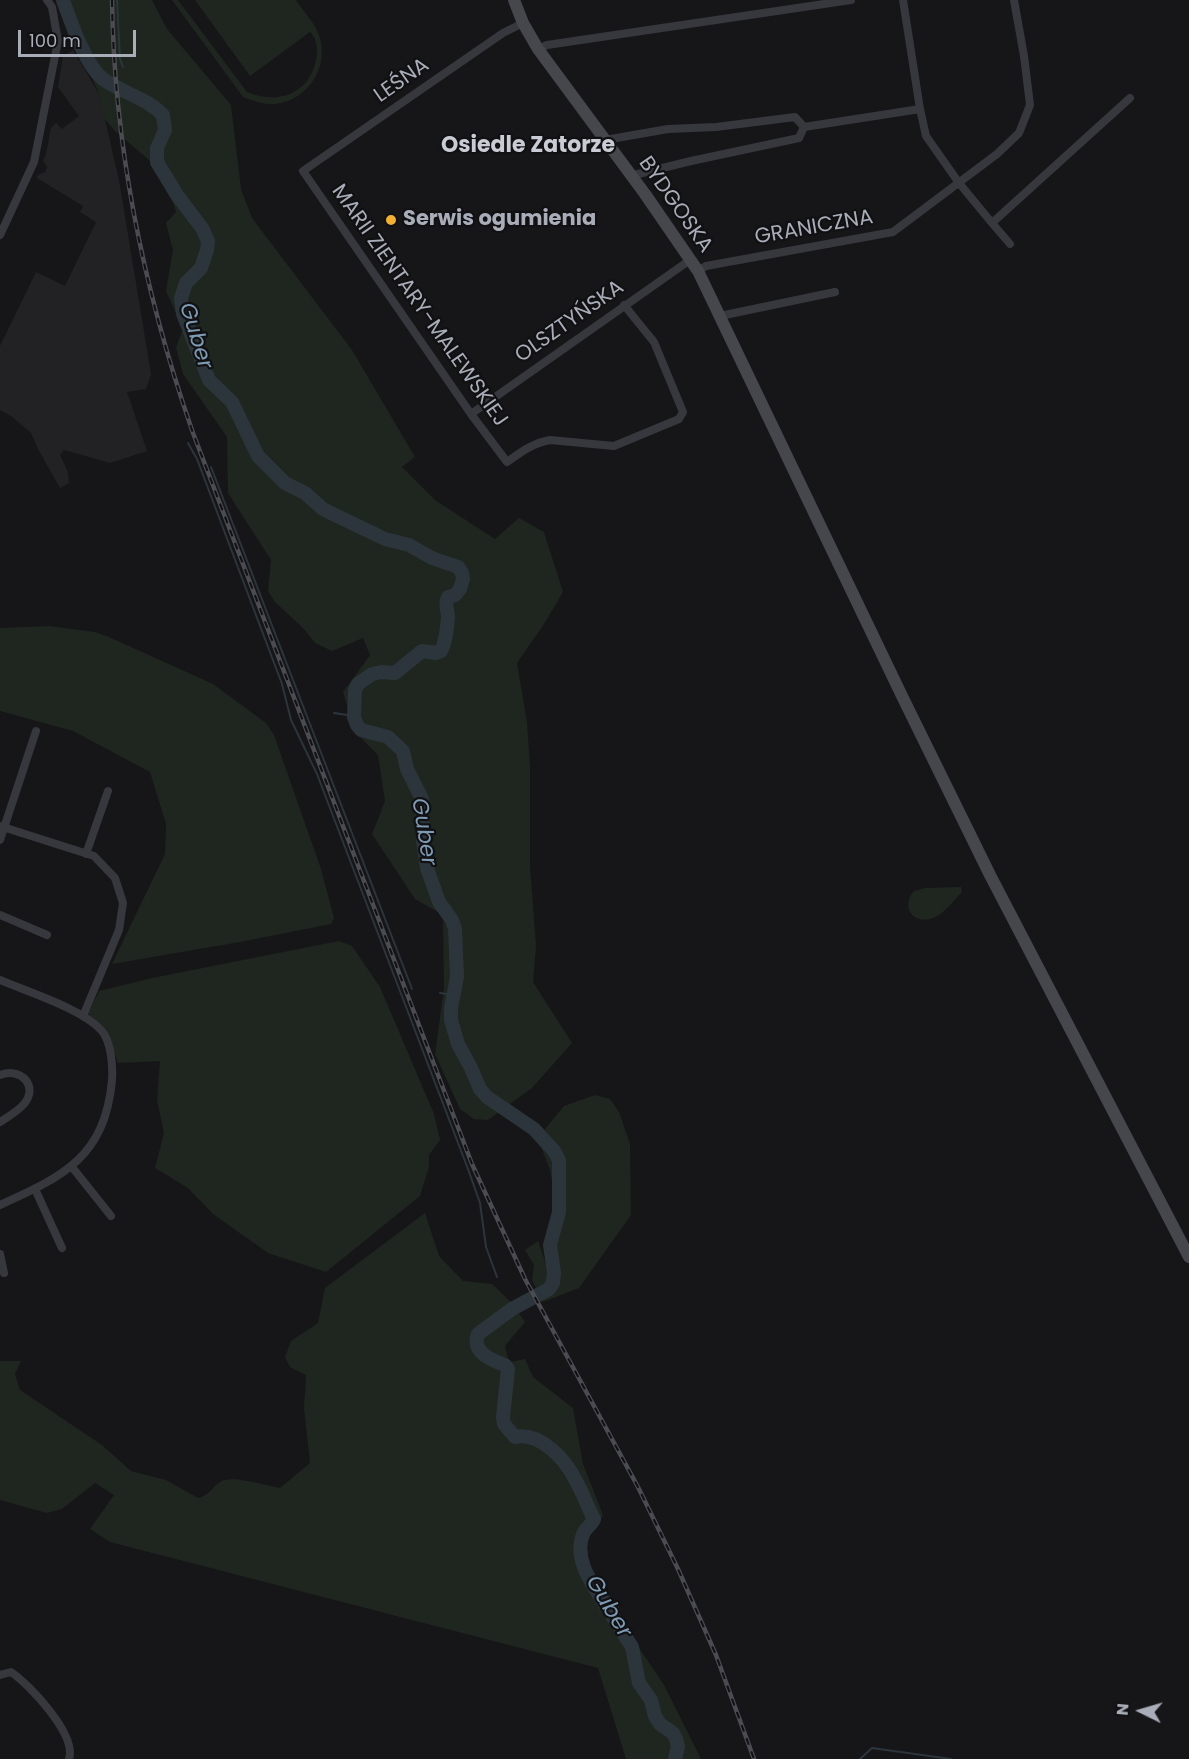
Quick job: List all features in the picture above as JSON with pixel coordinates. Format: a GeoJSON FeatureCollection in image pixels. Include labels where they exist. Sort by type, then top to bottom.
{"type":"FeatureCollection","features":[{"type":"Feature","properties":{"kind":"main road","name":"BYDGOSKA"},"geometry":{"type":"LineString","coordinates":[[514,0],[523,23],[538,49],[698,271],[990,874],[1189,1257]]}},
{"type":"Feature","properties":{"kind":"street"},"geometry":{"type":"LineString","coordinates":[[0,235],[34,162],[58,40],[52,7],[47,0]]}},
{"type":"Feature","properties":{"kind":"street"},"geometry":{"type":"LineString","coordinates":[[538,49],[547,45],[851,0]]}},
{"type":"Feature","properties":{"kind":"street"},"geometry":{"type":"LineString","coordinates":[[903,0],[926,136],[959,183],[1010,244]]}},
{"type":"Feature","properties":{"kind":"street","name":"GRANICZNA"},"geometry":{"type":"LineString","coordinates":[[698,271],[706,266],[893,232],[959,183],[1019,133],[1030,105],[1014,0]]}},
{"type":"Feature","properties":{"kind":"street","name":"LEŚNA"},"geometry":{"type":"LineString","coordinates":[[303,171],[503,33],[523,23]]}},
{"type":"Feature","properties":{"kind":"street"},"geometry":{"type":"LineString","coordinates":[[992,223],[1130,98]]}},
{"type":"Feature","properties":{"kind":"street"},"geometry":{"type":"LineString","coordinates":[[804,127],[920,109]]}},
{"type":"Feature","properties":{"kind":"street"},"geometry":{"type":"LineString","coordinates":[[605,141],[668,129],[716,127],[795,117],[804,127]]}},
{"type":"Feature","properties":{"kind":"street"},"geometry":{"type":"LineString","coordinates":[[630,176],[799,138],[804,127]]}},
{"type":"Feature","properties":{"kind":"street","name":"MARII ZIENTARY-MALEWSKIEJ"},"geometry":{"type":"LineString","coordinates":[[303,171],[471,414],[507,462],[527,447],[540,442],[614,446],[679,419],[683,412],[654,342],[624,306]]}},
{"type":"Feature","properties":{"kind":"street","name":"OLSZTYŃSKA"},"geometry":{"type":"LineString","coordinates":[[471,414],[690,260]]}},
{"type":"Feature","properties":{"kind":"street"},"geometry":{"type":"LineString","coordinates":[[720,316],[835,292]]}},
{"type":"Feature","properties":{"kind":"street"},"geometry":{"type":"LineString","coordinates":[[0,840],[2,827],[36,731]]}},
{"type":"Feature","properties":{"kind":"street"},"geometry":{"type":"LineString","coordinates":[[86,854],[108,791]]}},
{"type":"Feature","properties":{"kind":"street"},"geometry":{"type":"LineString","coordinates":[[2,827],[94,856],[115,878],[123,903],[119,930],[83,1016]]}},
{"type":"Feature","properties":{"kind":"street"},"geometry":{"type":"LineString","coordinates":[[0,915],[47,935]]}},
{"type":"Feature","properties":{"kind":"street"},"geometry":{"type":"LineString","coordinates":[[0,980],[83,1016],[104,1032],[113,1063],[110,1100],[97,1137],[72,1167],[35,1189],[0,1205]]}},
{"type":"Feature","properties":{"kind":"street"},"geometry":{"type":"LineString","coordinates":[[0,1075],[13,1071],[19,1073],[29,1085],[29,1094],[26,1102],[0,1122]]}},
{"type":"Feature","properties":{"kind":"street"},"geometry":{"type":"LineString","coordinates":[[72,1167],[111,1216]]}},
{"type":"Feature","properties":{"kind":"street"},"geometry":{"type":"LineString","coordinates":[[35,1189],[62,1248]]}},
{"type":"Feature","properties":{"kind":"street"},"geometry":{"type":"LineString","coordinates":[[0,1254],[4,1273]]}},
{"type":"Feature","properties":{"kind":"street"},"geometry":{"type":"LineString","coordinates":[[0,1674],[11,1672],[20,1678],[57,1721],[69,1743],[71,1754],[69,1759]]}},
{"type":"Feature","properties":{"kind":"shaded area"},"geometry":{"type":"Polygon","coordinates":[[[63,0],[152,0],[167,29],[231,105],[241,189],[252,218],[352,350],[415,457],[402,467],[435,500],[495,539],[519,518],[544,532],[563,592],[517,663],[527,722],[530,766],[530,866],[536,946],[533,982],[572,1043],[532,1088],[488,1120],[474,1119],[460,1109],[435,1054],[444,988],[443,915],[415,899],[372,834],[385,801],[378,755],[355,732],[343,692],[370,655],[363,638],[332,651],[315,643],[304,629],[275,602],[268,591],[271,560],[228,493],[227,437],[183,374],[176,347],[183,329],[166,291],[173,250],[166,223],[176,212],[163,172],[114,130],[104,118],[99,94],[69,22],[63,0]]]}},
{"type":"Feature","properties":{"kind":"shaded area"},"geometry":{"type":"Polygon","coordinates":[[[172,0],[178,0],[247,92],[271,97],[293,92],[309,78],[317,54],[316,42],[312,34],[310,32],[250,76],[195,0],[296,0],[319,35],[322,47],[319,70],[306,89],[287,101],[267,104],[243,97],[172,0]]]}},
{"type":"Feature","properties":{"kind":"shaded area"},"geometry":{"type":"Polygon","coordinates":[[[73,50],[99,94],[119,180],[151,374],[146,389],[127,392],[147,451],[110,463],[64,450],[60,455],[68,472],[69,483],[60,488],[31,433],[0,410],[0,346],[36,272],[65,286],[96,222],[80,212],[83,206],[37,178],[45,172],[47,167],[43,161],[51,128],[56,123],[62,129],[79,116],[58,87],[63,56],[73,50]]]}},
{"type":"Feature","properties":{"kind":"shaded area"},"geometry":{"type":"Polygon","coordinates":[[[49,626],[95,632],[109,637],[213,684],[266,723],[274,735],[321,869],[334,918],[331,924],[112,964],[165,854],[166,824],[150,772],[73,731],[0,711],[0,628],[49,626]]]}},
{"type":"Feature","properties":{"kind":"shaded area"},"geometry":{"type":"Polygon","coordinates":[[[961,887],[962,892],[937,916],[926,920],[915,917],[911,913],[908,903],[914,891],[925,888],[961,887]]]}},
{"type":"Feature","properties":{"kind":"shaded area"},"geometry":{"type":"Polygon","coordinates":[[[339,941],[352,946],[380,987],[434,1114],[440,1140],[429,1155],[429,1167],[420,1196],[326,1272],[268,1253],[213,1214],[188,1188],[155,1168],[164,1133],[157,1100],[160,1061],[118,1063],[106,1030],[88,1014],[99,991],[152,978],[339,941]]]}},
{"type":"Feature","properties":{"kind":"shaded area"},"geometry":{"type":"Polygon","coordinates":[[[595,1095],[610,1099],[619,1112],[630,1144],[631,1215],[579,1288],[543,1302],[532,1280],[534,1265],[525,1250],[538,1241],[546,1264],[558,1216],[550,1170],[540,1144],[545,1129],[564,1106],[595,1095]]]}},
{"type":"Feature","properties":{"kind":"shaded area"},"geometry":{"type":"Polygon","coordinates":[[[425,1213],[439,1256],[463,1281],[492,1284],[512,1303],[525,1322],[505,1346],[509,1362],[525,1359],[533,1377],[573,1408],[583,1464],[603,1515],[586,1542],[586,1560],[603,1594],[610,1595],[625,1627],[664,1685],[701,1759],[626,1759],[598,1668],[110,1542],[90,1529],[114,1495],[95,1483],[62,1509],[47,1513],[0,1500],[0,1361],[21,1361],[15,1374],[20,1390],[102,1445],[131,1471],[166,1480],[198,1498],[220,1482],[232,1479],[280,1488],[310,1463],[304,1408],[306,1375],[290,1367],[285,1357],[291,1341],[318,1323],[325,1288],[425,1213]]]}},
{"type":"Feature","properties":{"kind":"waterway","name":"Guber"},"geometry":{"type":"LineString","coordinates":[[63,0],[79,42],[96,72],[110,84],[150,104],[163,115],[165,130],[157,148],[157,162],[177,195],[202,228],[208,241],[201,268],[186,283],[181,298],[183,314],[209,380],[232,402],[258,456],[285,483],[305,493],[323,509],[385,539],[409,545],[432,558],[458,567],[462,573],[460,589],[447,600],[447,626],[441,651],[436,653],[422,651],[395,673],[372,674],[358,684],[355,690],[354,717],[361,730],[388,737],[403,751],[407,769],[422,799],[423,840],[427,868],[439,902],[452,920],[455,929],[457,977],[451,1020],[458,1044],[480,1089],[487,1097],[534,1129],[559,1160],[559,1212],[550,1245],[554,1272],[553,1283],[549,1289],[512,1309],[478,1334],[477,1346],[484,1354],[505,1365],[508,1369],[504,1424],[515,1437],[534,1438],[551,1449],[566,1464],[581,1490],[594,1519],[583,1534],[582,1563],[606,1606],[612,1608],[613,1617],[632,1647],[639,1683],[651,1700],[655,1716],[660,1724],[673,1733],[676,1739],[678,1746],[675,1759]]}},
{"type":"Feature","properties":{"kind":"waterway"},"geometry":{"type":"LineString","coordinates":[[117,0],[120,59],[123,67]]}},
{"type":"Feature","properties":{"kind":"waterway","name":"Guber"},"geometry":{"type":"LineString","coordinates":[[136,97],[137,92]]}},
{"type":"Feature","properties":{"kind":"waterway","name":"Guber"},"geometry":{"type":"LineString","coordinates":[[184,326],[188,325]]}},
{"type":"Feature","properties":{"kind":"waterway"},"geometry":{"type":"LineString","coordinates":[[188,443],[197,459],[282,684],[291,720],[317,774],[468,1169],[480,1203],[486,1247],[497,1277]]}},
{"type":"Feature","properties":{"kind":"waterway"},"geometry":{"type":"LineString","coordinates":[[211,467],[412,989]]}},
{"type":"Feature","properties":{"kind":"waterway"},"geometry":{"type":"LineString","coordinates":[[334,713],[354,716]]}},
{"type":"Feature","properties":{"kind":"waterway"},"geometry":{"type":"LineString","coordinates":[[440,993],[454,995]]}},
{"type":"Feature","properties":{"kind":"waterway"},"geometry":{"type":"LineString","coordinates":[[860,1759],[872,1748],[951,1759]]}},
{"type":"Feature","properties":{"kind":"railway"},"geometry":{"type":"LineString","coordinates":[[112,0],[119,111],[135,220],[160,327],[193,433],[472,1164],[525,1279],[638,1487],[678,1569],[716,1655],[754,1759]]}},
{"type":"Feature","properties":{"kind":"place","name":"Serwis ogumienia"},"geometry":{"type":"Point","coordinates":[391,220]}},
{"type":"Feature","properties":{"kind":"district","name":"Osiedle Zatorze"},"geometry":{"type":"Point","coordinates":[528,146]}}]}
